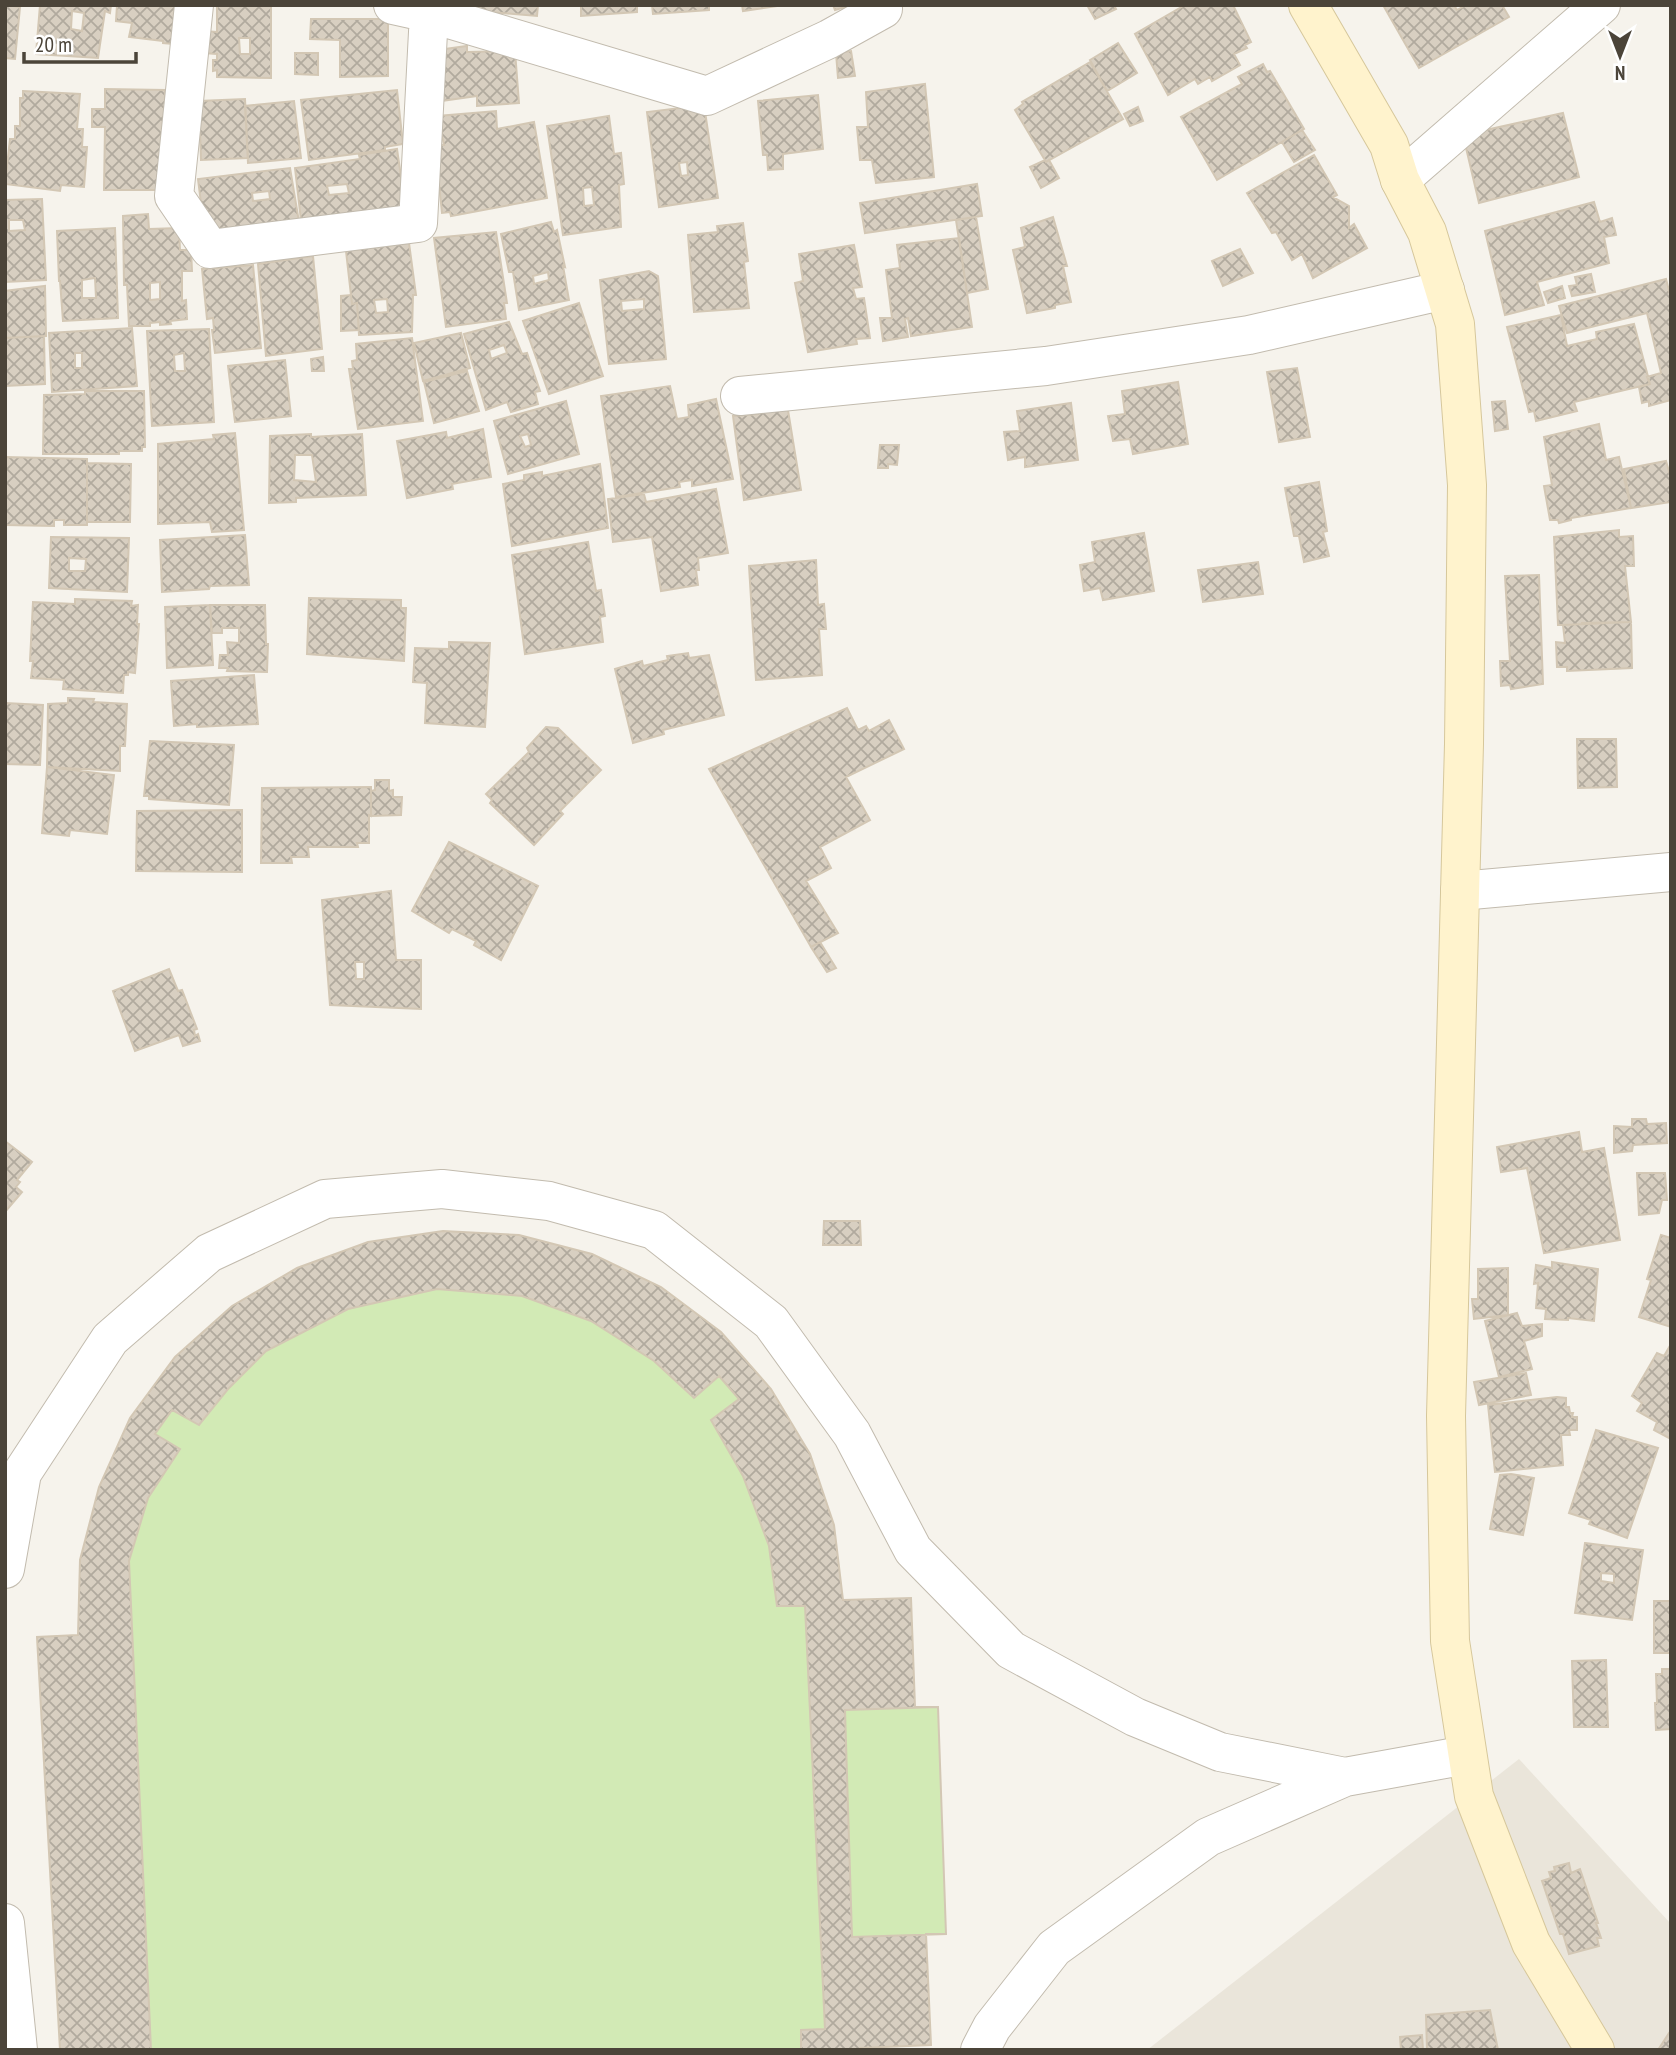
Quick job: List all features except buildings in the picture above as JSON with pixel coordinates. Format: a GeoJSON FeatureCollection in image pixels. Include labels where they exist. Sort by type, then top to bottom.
{"type":"FeatureCollection","features":[{"type":"Feature","properties":{"kind":"main road"},"geometry":{"type":"LineString","coordinates":[[1308,5],[1389,145],[1401,180],[1427,232],[1455,324],[1467,485],[1464,744],[1446,1416],[1450,1641],[1474,1796],[1531,1942],[1595,2050]]}},
{"type":"Feature","properties":{"kind":"street"},"geometry":{"type":"LineString","coordinates":[[194,5],[174,196],[210,249],[418,223],[411,9],[707,96],[829,39],[883,9],[882,5]]}},
{"type":"Feature","properties":{"kind":"street"},"geometry":{"type":"LineString","coordinates":[[1401,180],[1601,5]]}},
{"type":"Feature","properties":{"kind":"street"},"geometry":{"type":"LineString","coordinates":[[740,396],[1046,366],[1249,335],[1445,290]]}},
{"type":"Feature","properties":{"kind":"street"},"geometry":{"type":"LineString","coordinates":[[1460,891],[1671,872]]}},
{"type":"Feature","properties":{"kind":"street"},"geometry":{"type":"LineString","coordinates":[[5,1569],[22,1473],[110,1339],[209,1253],[325,1199],[442,1189],[549,1201],[654,1230],[771,1322],[852,1434],[913,1550],[1011,1650],[1135,1717],[1220,1752],[1345,1777]]}},
{"type":"Feature","properties":{"kind":"street"},"geometry":{"type":"LineString","coordinates":[[980,2050],[992,2027],[1054,1948],[1209,1837],[1345,1777],[1467,1755]]}},
{"type":"Feature","properties":{"kind":"street"},"geometry":{"type":"LineString","coordinates":[[5,1923],[19,2050]]}},
{"type":"Feature","properties":{"kind":"shaded area"},"geometry":{"type":"Polygon","coordinates":[[[1519,1759],[1671,1924],[1671,2050],[1147,2050],[1519,1759]]]}},
{"type":"Feature","properties":{"kind":"green space"},"geometry":{"type":"Polygon","coordinates":[[[519,1235],[592,1254],[661,1287],[721,1332],[771,1389],[810,1454],[834,1525],[843,1600],[911,1598],[915,1707],[938,1707],[946,1934],[926,1935],[931,2045],[859,2050],[60,2050],[37,1637],[78,1635],[80,1560],[99,1487],[130,1418],[232,1306],[297,1268],[368,1242],[519,1235]]]}}]}
